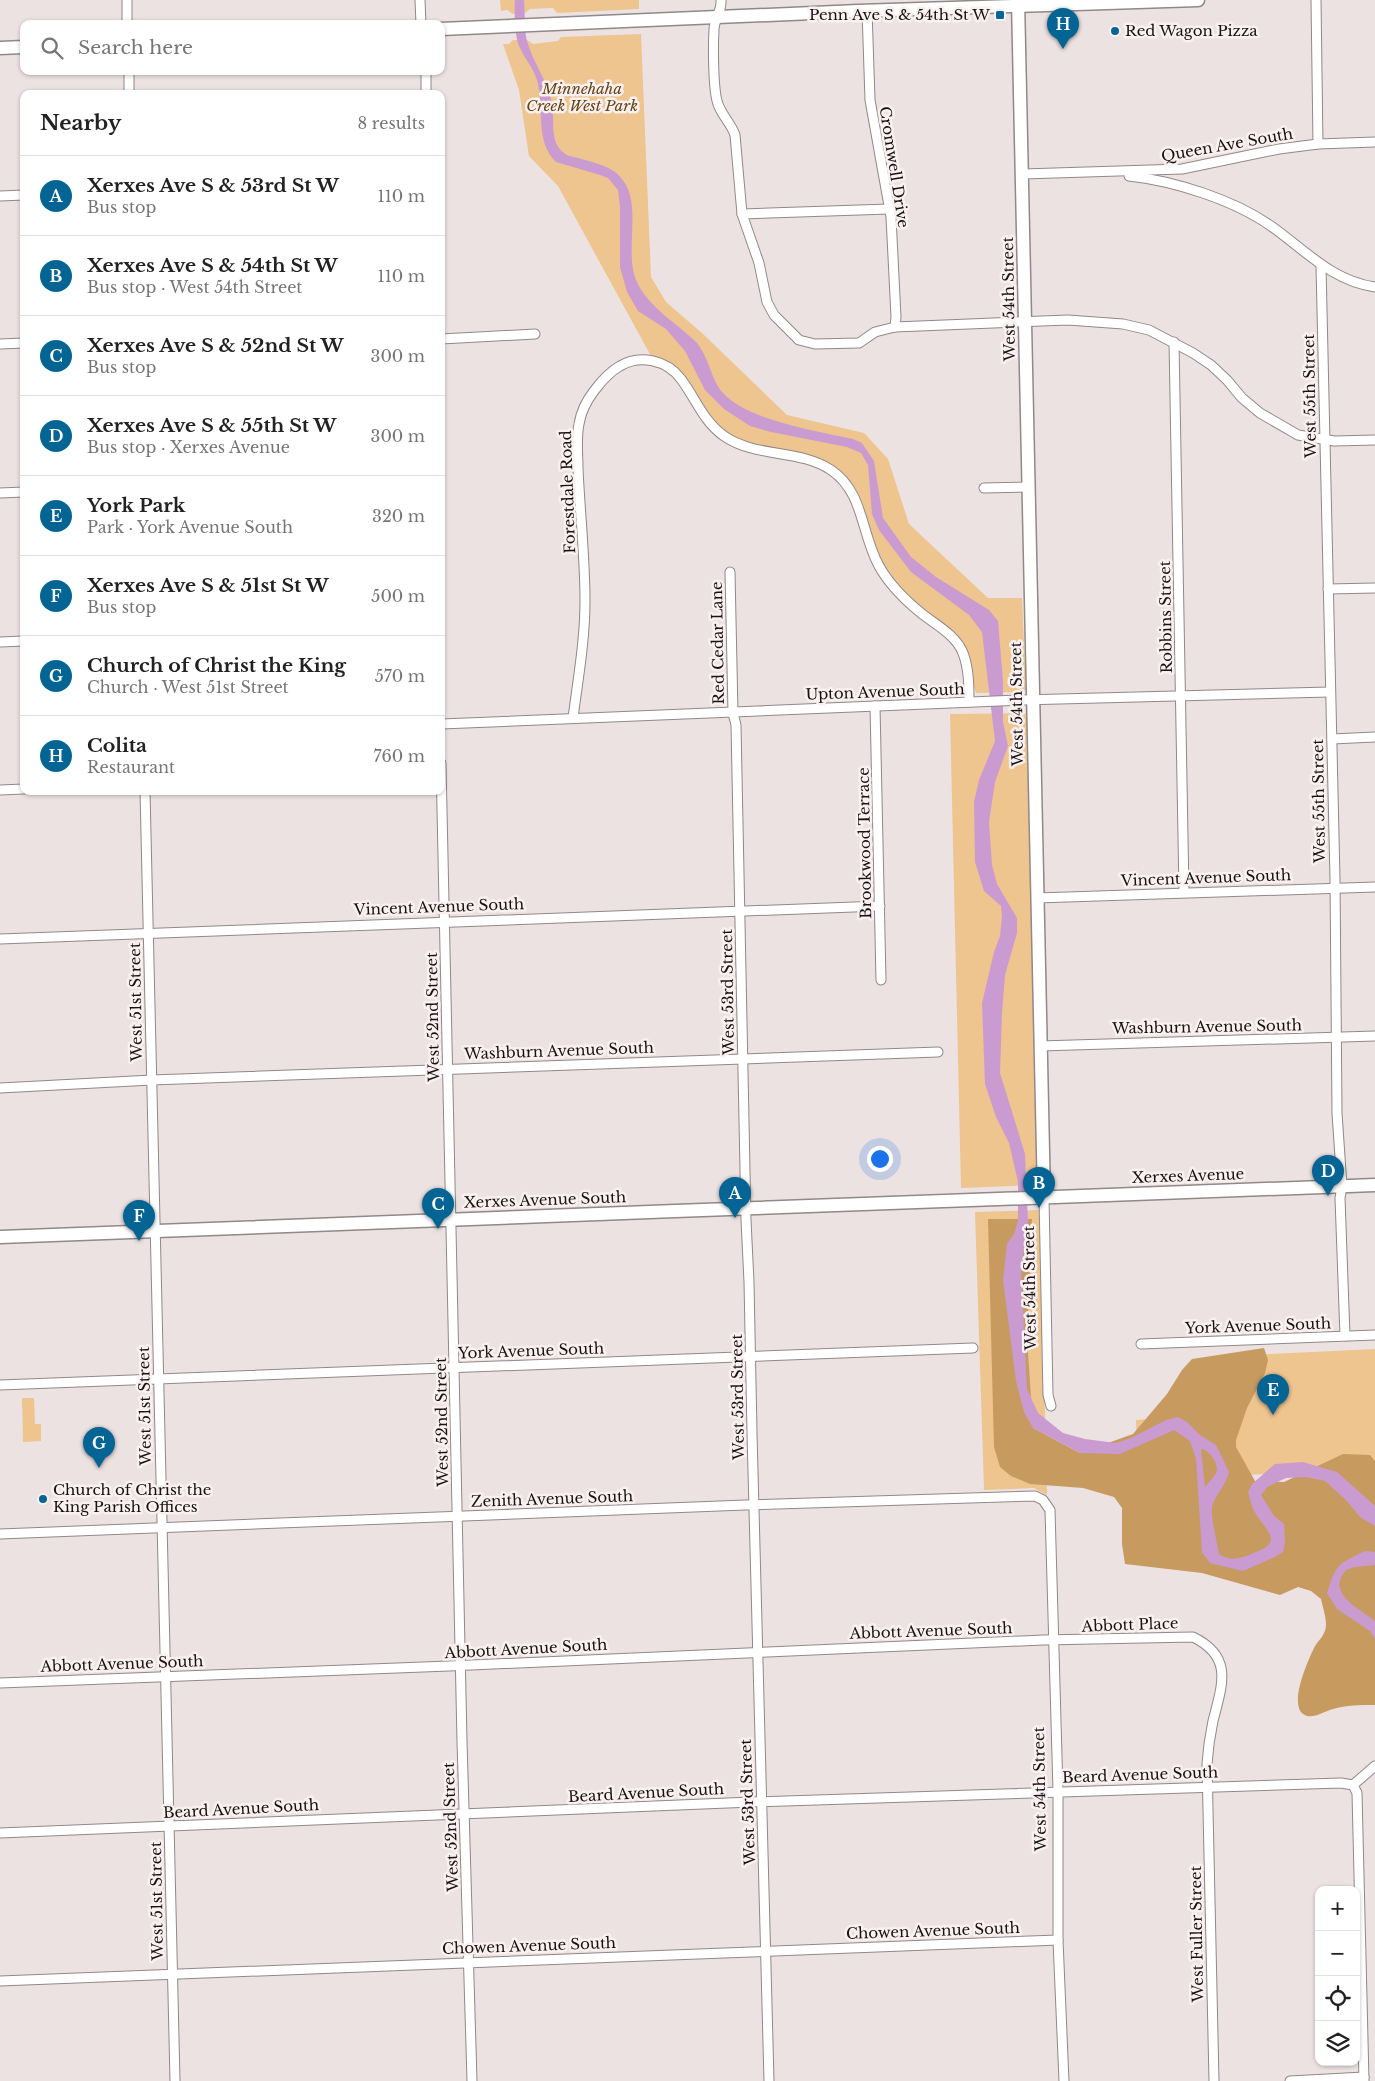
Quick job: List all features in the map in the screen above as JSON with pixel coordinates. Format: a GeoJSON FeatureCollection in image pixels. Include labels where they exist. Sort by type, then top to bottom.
{"type":"FeatureCollection","features":[{"type":"Feature","properties":{"kind":"street"},"geometry":{"type":"LineString","coordinates":[[127,0],[128,20]]}},
{"type":"Feature","properties":{"kind":"street"},"geometry":{"type":"LineString","coordinates":[[420,0],[421,20]]}},
{"type":"Feature","properties":{"kind":"street"},"geometry":{"type":"LineString","coordinates":[[721,0],[722,9],[714,27],[715,91],[721,113],[730,122],[735,135],[742,214],[758,263],[767,302],[774,316],[799,340],[815,344],[859,343],[885,328],[895,327],[1068,320],[1123,324],[1149,330],[1174,342],[1211,365],[1242,398],[1260,413],[1298,435],[1334,441],[1375,440]]}},
{"type":"Feature","properties":{"kind":"street"},"geometry":{"type":"LineString","coordinates":[[445,29],[1018,3],[1198,0]]}},
{"type":"Feature","properties":{"kind":"street"},"geometry":{"type":"LineString","coordinates":[[1316,0],[1318,144]]}},
{"type":"Feature","properties":{"kind":"street","name":"West 54th Street"},"geometry":{"type":"LineString","coordinates":[[1018,3],[1048,1395],[1051,1406]]}},
{"type":"Feature","properties":{"kind":"street","name":"Cromwell Drive"},"geometry":{"type":"LineString","coordinates":[[867,10],[870,100],[889,209],[895,327]]}},
{"type":"Feature","properties":{"kind":"street"},"geometry":{"type":"LineString","coordinates":[[0,48],[20,47]]}},
{"type":"Feature","properties":{"kind":"street"},"geometry":{"type":"LineString","coordinates":[[129,75],[129,90]]}},
{"type":"Feature","properties":{"kind":"street"},"geometry":{"type":"LineString","coordinates":[[426,75],[426,90]]}},
{"type":"Feature","properties":{"kind":"street","name":"Queen Ave South"},"geometry":{"type":"LineString","coordinates":[[1022,174],[1182,169],[1279,149],[1318,144],[1375,142]]}},
{"type":"Feature","properties":{"kind":"street"},"geometry":{"type":"LineString","coordinates":[[1097,172],[1169,183],[1204,194],[1238,208],[1271,226],[1321,266],[1347,279],[1375,287]]}},
{"type":"Feature","properties":{"kind":"street"},"geometry":{"type":"LineString","coordinates":[[0,196],[20,195]]}},
{"type":"Feature","properties":{"kind":"street"},"geometry":{"type":"LineString","coordinates":[[742,214],[889,209]]}},
{"type":"Feature","properties":{"kind":"street","name":"West 55th Street"},"geometry":{"type":"LineString","coordinates":[[1321,266],[1335,888],[1338,1122],[1342,1186],[1340,1198],[1345,1336]]}},
{"type":"Feature","properties":{"kind":"street"},"geometry":{"type":"LineString","coordinates":[[445,339],[535,334]]}},
{"type":"Feature","properties":{"kind":"street","name":"Robbins Street"},"geometry":{"type":"LineString","coordinates":[[1174,342],[1184,892]]}},
{"type":"Feature","properties":{"kind":"street"},"geometry":{"type":"LineString","coordinates":[[0,344],[20,343]]}},
{"type":"Feature","properties":{"kind":"street","name":"Forestdale Road"},"geometry":{"type":"LineString","coordinates":[[574,718],[583,641],[585,601],[580,520],[578,425],[584,407],[594,390],[618,366],[631,361],[645,360],[660,363],[671,368],[680,378],[712,427],[727,438],[746,447],[817,463],[832,471],[844,482],[860,510],[870,546],[879,566],[906,600],[953,638],[962,651],[967,666],[969,702]]}},
{"type":"Feature","properties":{"kind":"street"},"geometry":{"type":"LineString","coordinates":[[984,488],[1029,487]]}},
{"type":"Feature","properties":{"kind":"street"},"geometry":{"type":"LineString","coordinates":[[0,493],[20,492]]}},
{"type":"Feature","properties":{"kind":"street","name":"Red Cedar Lane"},"geometry":{"type":"LineString","coordinates":[[730,572],[733,713]]}},
{"type":"Feature","properties":{"kind":"street"},"geometry":{"type":"LineString","coordinates":[[1328,589],[1375,588]]}},
{"type":"Feature","properties":{"kind":"street"},"geometry":{"type":"LineString","coordinates":[[0,642],[20,641]]}},
{"type":"Feature","properties":{"kind":"street","name":"Upton Avenue South"},"geometry":{"type":"LineString","coordinates":[[445,724],[1012,700],[1330,692]]}},
{"type":"Feature","properties":{"kind":"street","name":"Brookwood Terrace"},"geometry":{"type":"LineString","coordinates":[[875,706],[881,980]]}},
{"type":"Feature","properties":{"kind":"street","name":"West 53rd Street"},"geometry":{"type":"LineString","coordinates":[[733,713],[736,724],[741,910],[746,1208],[769,2081]]}},
{"type":"Feature","properties":{"kind":"street"},"geometry":{"type":"LineString","coordinates":[[1332,739],[1375,737]]}},
{"type":"Feature","properties":{"kind":"street"},"geometry":{"type":"LineString","coordinates":[[0,790],[20,789]]}},
{"type":"Feature","properties":{"kind":"street","name":"West 51st Street"},"geometry":{"type":"LineString","coordinates":[[145,795],[175,2081]]}},
{"type":"Feature","properties":{"kind":"street","name":"West 52nd Street"},"geometry":{"type":"LineString","coordinates":[[442,795],[464,1814],[472,2081]]}},
{"type":"Feature","properties":{"kind":"street","name":"Vincent Avenue South"},"geometry":{"type":"LineString","coordinates":[[1037,898],[1375,887]]}},
{"type":"Feature","properties":{"kind":"street","name":"Vincent Avenue South"},"geometry":{"type":"LineString","coordinates":[[0,939],[880,906]]}},
{"type":"Feature","properties":{"kind":"street","name":"Washburn Avenue South"},"geometry":{"type":"LineString","coordinates":[[1040,1046],[1375,1036]]}},
{"type":"Feature","properties":{"kind":"street","name":"Washburn Avenue South"},"geometry":{"type":"LineString","coordinates":[[0,1088],[152,1080],[938,1052]]}},
{"type":"Feature","properties":{"kind":"street","name":"Xerxes Avenue"},"geometry":{"type":"LineString","coordinates":[[1002,1200],[1375,1185]]}},
{"type":"Feature","properties":{"kind":"street","name":"Xerxes Avenue South"},"geometry":{"type":"LineString","coordinates":[[0,1237],[1002,1200]]}},
{"type":"Feature","properties":{"kind":"street","name":"York Avenue South"},"geometry":{"type":"LineString","coordinates":[[1141,1344],[1375,1335]]}},
{"type":"Feature","properties":{"kind":"street","name":"York Avenue South"},"geometry":{"type":"LineString","coordinates":[[0,1385],[973,1348]]}},
{"type":"Feature","properties":{"kind":"street","name":"Zenith Avenue South"},"geometry":{"type":"LineString","coordinates":[[0,1534],[754,1505],[1035,1496],[1044,1500]]}},
{"type":"Feature","properties":{"kind":"street","name":"West 54th Street"},"geometry":{"type":"LineString","coordinates":[[1044,1500],[1050,1510],[1058,1791],[1058,1940],[1064,2081]]}},
{"type":"Feature","properties":{"kind":"street","name":"Abbott Place"},"geometry":{"type":"LineString","coordinates":[[1054,1641],[1193,1637],[1213,1649],[1221,1670],[1222,1687],[1209,1741],[1207,1786]]}},
{"type":"Feature","properties":{"kind":"street","name":"Abbott Avenue South"},"geometry":{"type":"LineString","coordinates":[[0,1683],[1054,1641]]}},
{"type":"Feature","properties":{"kind":"street"},"geometry":{"type":"LineString","coordinates":[[1290,2081],[1364,2079],[1357,1793],[1352,1785],[1375,1766]]}},
{"type":"Feature","properties":{"kind":"street","name":"Beard Avenue South"},"geometry":{"type":"LineString","coordinates":[[0,1833],[762,1801],[1207,1786],[1341,1783],[1352,1785]]}},
{"type":"Feature","properties":{"kind":"street","name":"West Fuller Street"},"geometry":{"type":"LineString","coordinates":[[1207,1786],[1214,2081]]}},
{"type":"Feature","properties":{"kind":"street","name":"Chowen Avenue South"},"geometry":{"type":"LineString","coordinates":[[0,1981],[1058,1940]]}},
{"type":"Feature","properties":{"kind":"green space"},"geometry":{"type":"Polygon","coordinates":[[[500,0],[639,0],[639,9],[557,13],[553,8],[530,9],[525,13],[513,14],[507,10],[501,11],[500,0]]]}},
{"type":"Feature","properties":{"kind":"green space","name":"Minnehaha Creek West Park"},"geometry":{"type":"Polygon","coordinates":[[[641,34],[651,277],[666,302],[703,334],[787,415],[864,433],[888,459],[909,524],[988,598],[1022,598],[1026,690],[1018,692],[976,693],[962,651],[923,615],[879,566],[860,510],[832,471],[727,438],[680,378],[651,356],[558,186],[529,156],[519,90],[503,44],[509,44],[513,40],[527,40],[533,44],[558,41],[561,37],[641,34]]]}},
{"type":"Feature","properties":{"kind":"green space"},"geometry":{"type":"Polygon","coordinates":[[[1029,713],[1039,1185],[961,1188],[950,714],[1029,713]]]}},
{"type":"Feature","properties":{"kind":"green space"},"geometry":{"type":"Polygon","coordinates":[[[1040,1210],[1047,1495],[1034,1488],[984,1490],[975,1212],[1040,1210]]]}},
{"type":"Feature","properties":{"kind":"green space"},"geometry":{"type":"Polygon","coordinates":[[[1375,1349],[1375,1469],[1138,1480],[1136,1420],[1172,1418],[1228,1356],[1375,1349]]]}},
{"type":"Feature","properties":{"kind":"green space"},"geometry":{"type":"Polygon","coordinates":[[[22,1398],[34,1398],[35,1424],[41,1424],[41,1441],[23,1442],[22,1398]]]}},
{"type":"Feature","properties":{"kind":"shaded area"},"geometry":{"type":"Polygon","coordinates":[[[515,0],[524,0],[527,41],[550,96],[553,111],[554,137],[559,148],[567,155],[599,164],[611,170],[626,185],[632,205],[632,263],[634,274],[638,284],[651,303],[694,340],[703,352],[715,381],[723,393],[734,402],[765,417],[802,428],[853,439],[862,443],[874,461],[883,518],[911,557],[936,577],[989,610],[998,621],[1003,681],[1003,722],[1008,746],[995,782],[989,822],[992,865],[997,884],[1017,918],[1017,933],[1005,975],[1000,1073],[1025,1154],[1028,1223],[1021,1268],[1027,1389],[1038,1413],[1063,1433],[1085,1439],[1116,1443],[1131,1438],[1166,1420],[1178,1417],[1187,1422],[1200,1435],[1216,1445],[1229,1472],[1212,1508],[1219,1554],[1227,1558],[1249,1555],[1267,1546],[1271,1541],[1271,1537],[1254,1511],[1248,1492],[1252,1484],[1275,1464],[1303,1462],[1337,1472],[1375,1506],[1375,1526],[1360,1517],[1346,1500],[1325,1481],[1306,1477],[1286,1478],[1267,1487],[1261,1495],[1274,1516],[1284,1524],[1285,1542],[1283,1552],[1243,1571],[1210,1563],[1202,1552],[1196,1459],[1190,1441],[1174,1430],[1120,1454],[1080,1453],[1033,1428],[1024,1412],[1016,1381],[1003,1280],[1007,1244],[1014,1234],[1018,1221],[1018,1182],[1009,1143],[996,1117],[985,1084],[982,1003],[994,952],[1000,936],[1002,917],[1001,906],[984,891],[975,862],[974,802],[979,780],[995,741],[982,632],[969,615],[911,572],[879,530],[872,514],[868,465],[861,453],[847,447],[750,426],[724,409],[705,390],[685,351],[666,329],[638,311],[627,292],[620,267],[620,207],[618,190],[608,178],[556,162],[549,154],[541,125],[540,94],[537,79],[518,42],[515,24],[515,0]],[[1201,1450],[1205,1487],[1217,1470],[1214,1459],[1206,1451],[1201,1450]]]}},
{"type":"Feature","properties":{"kind":"shaded area"},"geometry":{"type":"Polygon","coordinates":[[[988,1219],[1032,1219],[1027,1338],[1033,1428],[1080,1453],[1133,1434],[1167,1394],[1182,1370],[1192,1359],[1264,1348],[1268,1360],[1265,1373],[1247,1408],[1236,1440],[1236,1447],[1255,1481],[1284,1482],[1343,1454],[1370,1455],[1375,1461],[1375,1705],[1343,1707],[1310,1716],[1301,1712],[1298,1704],[1300,1683],[1312,1652],[1323,1635],[1326,1625],[1321,1599],[1311,1591],[1298,1587],[1280,1595],[1202,1573],[1125,1564],[1122,1544],[1122,1508],[1114,1497],[1083,1488],[1030,1484],[1011,1476],[1000,1467],[994,1447],[988,1219]]]}},
{"type":"Feature","properties":{"kind":"shaded area"},"geometry":{"type":"Polygon","coordinates":[[[1365,1551],[1375,1552],[1375,1565],[1346,1570],[1341,1579],[1340,1586],[1342,1594],[1347,1600],[1375,1621],[1375,1639],[1370,1631],[1337,1609],[1327,1593],[1339,1566],[1365,1551]]]}},
{"type":"Feature","properties":{"kind":"place","name":"Penn Ave S & 54th St W"},"geometry":{"type":"Point","coordinates":[1000,15]}},
{"type":"Feature","properties":{"kind":"place","name":"Red Wagon Pizza"},"geometry":{"type":"Point","coordinates":[1115,31]}},
{"type":"Feature","properties":{"kind":"place","name":"Colita"},"geometry":{"type":"Point","coordinates":[1063,49]}},
{"type":"Feature","properties":{"kind":"place","name":"Xerxes Ave S & 55th St W"},"geometry":{"type":"Point","coordinates":[1328,1196]}},
{"type":"Feature","properties":{"kind":"place","name":"Xerxes Ave S & 54th St W"},"geometry":{"type":"Point","coordinates":[1039,1208]}},
{"type":"Feature","properties":{"kind":"place","name":"Xerxes Ave S & 53rd St W"},"geometry":{"type":"Point","coordinates":[735,1218]}},
{"type":"Feature","properties":{"kind":"place","name":"Xerxes Ave S & 52nd St W"},"geometry":{"type":"Point","coordinates":[438,1229]}},
{"type":"Feature","properties":{"kind":"place","name":"Xerxes Ave S & 51st St W"},"geometry":{"type":"Point","coordinates":[139,1241]}},
{"type":"Feature","properties":{"kind":"place","name":"York Park"},"geometry":{"type":"Point","coordinates":[1273,1415]}},
{"type":"Feature","properties":{"kind":"place","name":"Church of Christ the King"},"geometry":{"type":"Point","coordinates":[99,1468]}},
{"type":"Feature","properties":{"kind":"place","name":"Church of Christ the King Parish Offices"},"geometry":{"type":"Point","coordinates":[43,1499]}}]}
